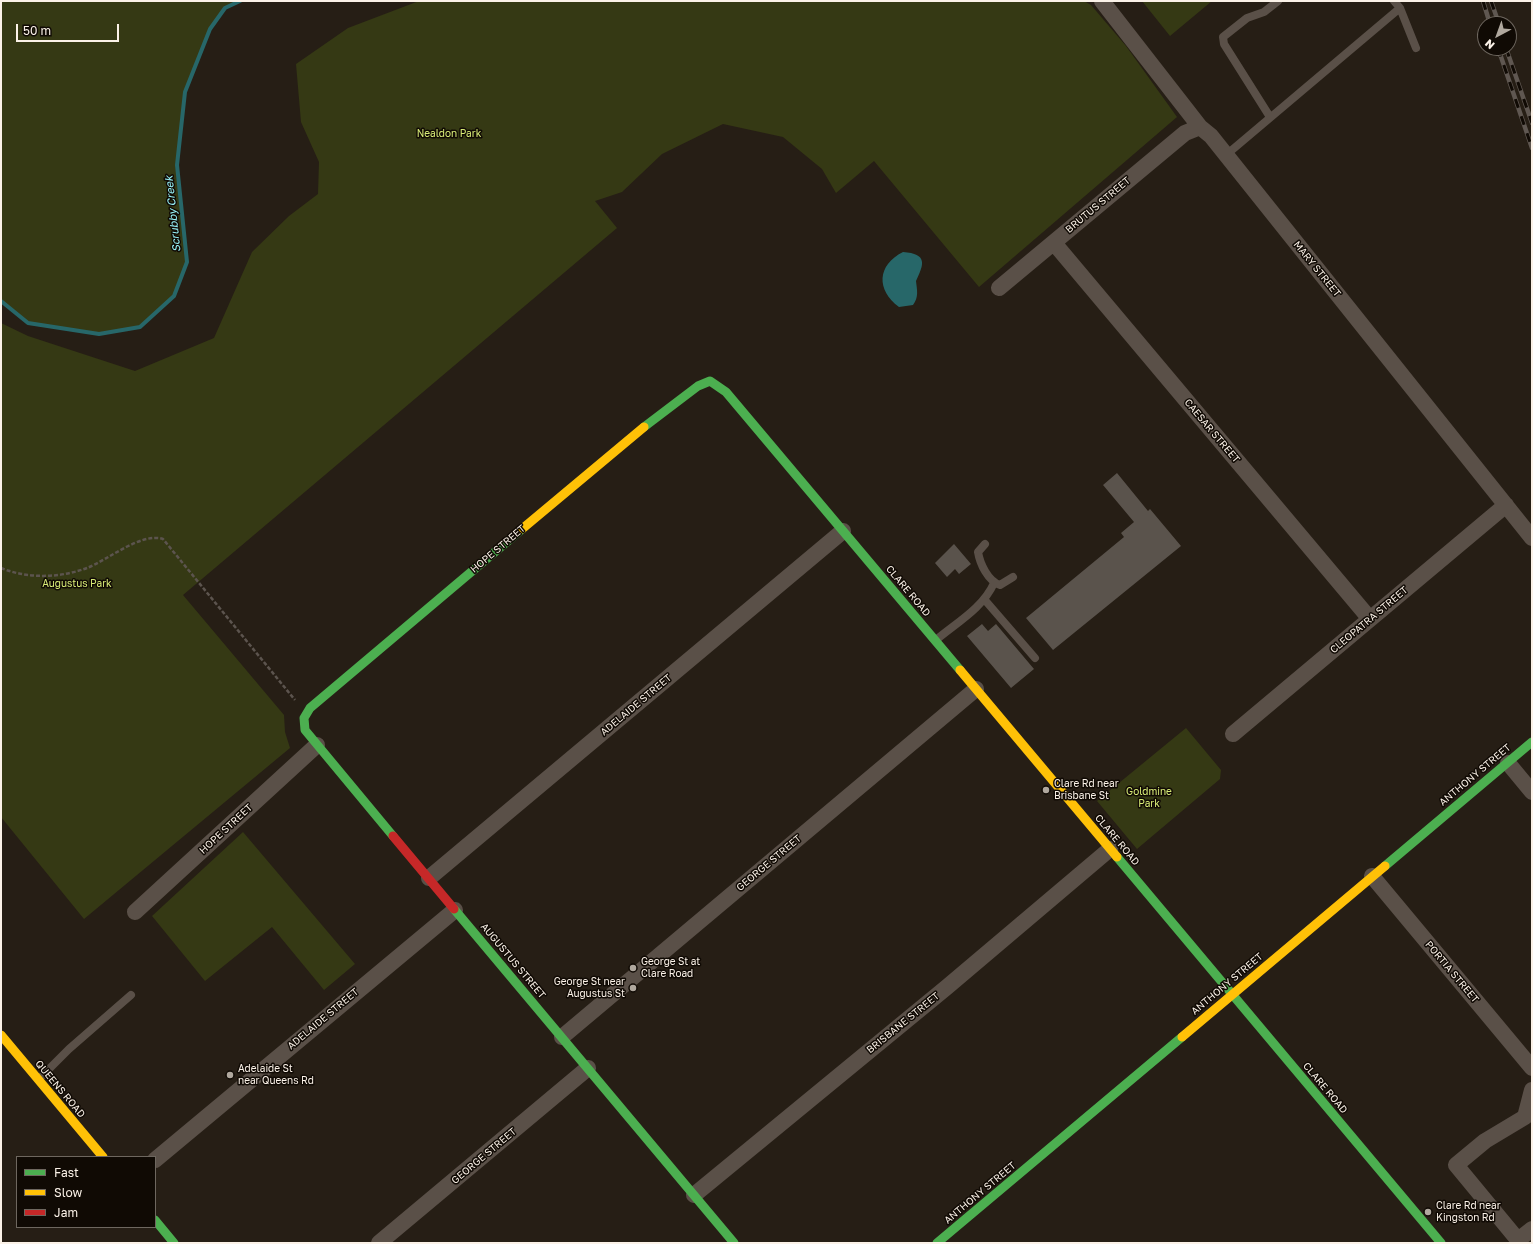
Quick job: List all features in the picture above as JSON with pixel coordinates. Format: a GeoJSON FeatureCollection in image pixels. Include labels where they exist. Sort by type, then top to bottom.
{"type":"FeatureCollection","features":[{"type":"Feature","properties":{"kind":"street","name":"MARY STREET"},"geometry":{"type":"LineString","coordinates":[[1102,1],[1200,127],[1211,136],[1532,538]]}},
{"type":"Feature","properties":{"kind":"street","name":"BRUTUS STREET"},"geometry":{"type":"LineString","coordinates":[[999,288],[1185,133],[1200,127]]}},
{"type":"Feature","properties":{"kind":"street","name":"CAESAR STREET"},"geometry":{"type":"LineString","coordinates":[[1054,242],[1370,619]]}},
{"type":"Feature","properties":{"kind":"street","name":"CLARE ROAD"},"geometry":{"type":"LineString","coordinates":[[710,381],[726,392],[1441,1243]]}},
{"type":"Feature","properties":{"kind":"street","name":"HOPE STREET"},"geometry":{"type":"LineString","coordinates":[[304,718],[310,708],[626,441],[698,386],[710,381]]}},
{"type":"Feature","properties":{"kind":"street","name":"CLEOPATRA STREET"},"geometry":{"type":"LineString","coordinates":[[1233,734],[1506,505]]}},
{"type":"Feature","properties":{"kind":"street","name":"ADELAIDE STREET"},"geometry":{"type":"LineString","coordinates":[[428,878],[843,531]]}},
{"type":"Feature","properties":{"kind":"street","name":"GEORGE STREET"},"geometry":{"type":"LineString","coordinates":[[562,1037],[976,689]]}},
{"type":"Feature","properties":{"kind":"street","name":"AUGUSTUS STREET"},"geometry":{"type":"LineString","coordinates":[[304,718],[305,730],[317,745],[734,1243]]}},
{"type":"Feature","properties":{"kind":"street","name":"ANTHONY STREET"},"geometry":{"type":"LineString","coordinates":[[937,1243],[1532,742]]}},
{"type":"Feature","properties":{"kind":"street","name":"HOPE STREET"},"geometry":{"type":"LineString","coordinates":[[135,912],[317,745]]}},
{"type":"Feature","properties":{"kind":"street"},"geometry":{"type":"LineString","coordinates":[[1508,763],[1532,792]]}},
{"type":"Feature","properties":{"kind":"street","name":"BRISBANE STREET"},"geometry":{"type":"LineString","coordinates":[[694,1195],[941,992],[1110,849]]}},
{"type":"Feature","properties":{"kind":"street","name":"PORTIA STREET"},"geometry":{"type":"LineString","coordinates":[[1372,876],[1532,1068]]}},
{"type":"Feature","properties":{"kind":"street","name":"ADELAIDE STREET"},"geometry":{"type":"LineString","coordinates":[[156,1159],[455,910]]}},
{"type":"Feature","properties":{"kind":"street","name":"QUEENS ROAD"},"geometry":{"type":"LineString","coordinates":[[1,1035],[102,1156]]}},
{"type":"Feature","properties":{"kind":"street","name":"GEORGE STREET"},"geometry":{"type":"LineString","coordinates":[[379,1243],[588,1068]]}},
{"type":"Feature","properties":{"kind":"street"},"geometry":{"type":"LineString","coordinates":[[1532,1090],[1528,1122],[1486,1141],[1456,1165],[1518,1240],[1532,1229]]}},
{"type":"Feature","properties":{"kind":"street"},"geometry":{"type":"LineString","coordinates":[[156,1221],[174,1243]]}},
{"type":"Feature","properties":{"kind":"lane"},"geometry":{"type":"LineString","coordinates":[[1270,117],[1224,44],[1223,37],[1247,18],[1264,12],[1278,1]]}},
{"type":"Feature","properties":{"kind":"lane"},"geometry":{"type":"LineString","coordinates":[[1394,1],[1400,8],[1416,48]]}},
{"type":"Feature","properties":{"kind":"lane"},"geometry":{"type":"LineString","coordinates":[[1226,155],[1400,8]]}},
{"type":"Feature","properties":{"kind":"lane"},"geometry":{"type":"LineString","coordinates":[[985,544],[978,552],[979,559],[994,583],[1000,585],[1013,577]]}},
{"type":"Feature","properties":{"kind":"lane"},"geometry":{"type":"LineString","coordinates":[[935,641],[990,594],[994,583]]}},
{"type":"Feature","properties":{"kind":"lane"},"geometry":{"type":"LineString","coordinates":[[984,599],[1035,658]]}},
{"type":"Feature","properties":{"kind":"lane"},"geometry":{"type":"LineString","coordinates":[[39,1080],[69,1049],[131,995]]}},
{"type":"Feature","properties":{"kind":"path"},"geometry":{"type":"LineString","coordinates":[[1,568],[43,577],[87,568],[141,540],[155,537],[162,539],[292,694],[304,718]]}},
{"type":"Feature","properties":{"kind":"green space"},"geometry":{"type":"Polygon","coordinates":[[[1,1],[240,1],[225,8],[210,29],[185,92],[177,165],[187,262],[174,296],[140,327],[99,334],[28,323],[1,301],[1,1]]]}},
{"type":"Feature","properties":{"kind":"green space"},"geometry":{"type":"Polygon","coordinates":[[[419,1],[1084,1],[1091,5],[1126,46],[1177,117],[979,287],[874,161],[836,193],[822,169],[783,137],[723,124],[662,154],[622,192],[595,201],[617,228],[183,595],[284,715],[285,732],[290,748],[84,919],[1,817],[1,323],[28,336],[135,371],[214,338],[252,252],[289,216],[318,194],[319,162],[301,122],[296,64],[348,28],[419,1]]]}},
{"type":"Feature","properties":{"kind":"green space"},"geometry":{"type":"Polygon","coordinates":[[[1142,1],[1212,1],[1170,36],[1142,1]]]}},
{"type":"Feature","properties":{"kind":"green space","name":"Goldmine Park"},"geometry":{"type":"Polygon","coordinates":[[[1186,728],[1221,770],[1220,779],[1137,849],[1097,801],[1186,728]]]}},
{"type":"Feature","properties":{"kind":"green space"},"geometry":{"type":"Polygon","coordinates":[[[243,832],[355,964],[324,990],[272,927],[205,981],[152,916],[243,832]]]}},
{"type":"Feature","properties":{"kind":"water"},"geometry":{"type":"Polygon","coordinates":[[[903,252],[917,255],[922,261],[922,265],[916,281],[917,293],[915,302],[913,305],[899,307],[886,293],[883,286],[883,278],[884,271],[888,264],[894,257],[903,252]]]}},
{"type":"Feature","properties":{"kind":"building"},"geometry":{"type":"Polygon","coordinates":[[[1117,473],[1148,511],[1150,509],[1181,546],[1053,650],[1026,618],[1124,537],[1121,533],[1134,522],[1103,485],[1117,473]]]}},
{"type":"Feature","properties":{"kind":"building"},"geometry":{"type":"Polygon","coordinates":[[[954,544],[971,564],[959,574],[955,569],[947,577],[935,563],[954,544]]]}},
{"type":"Feature","properties":{"kind":"building"},"geometry":{"type":"Polygon","coordinates":[[[982,624],[988,631],[996,624],[1034,669],[1011,688],[967,636],[982,624]]]}},
{"type":"Feature","properties":{"kind":"waterway","name":"Scrubby Creek"},"geometry":{"type":"LineString","coordinates":[[1,301],[28,323],[99,334],[140,327],[174,296],[187,262],[177,165],[185,92],[210,29],[225,8],[240,1]]}},
{"type":"Feature","properties":{"kind":"railway"},"geometry":{"type":"LineString","coordinates":[[1483,1],[1488,16]]}},
{"type":"Feature","properties":{"kind":"railway"},"geometry":{"type":"LineString","coordinates":[[1491,1],[1496,16]]}},
{"type":"Feature","properties":{"kind":"railway"},"geometry":{"type":"LineString","coordinates":[[1501,56],[1532,148]]}},
{"type":"Feature","properties":{"kind":"railway"},"geometry":{"type":"LineString","coordinates":[[1509,56],[1532,123]]}},
{"type":"Feature","properties":{"kind":"traffic: fast"},"geometry":{"type":"LineString","coordinates":[[644,427],[698,386],[710,381],[726,392],[960,670]]}},
{"type":"Feature","properties":{"kind":"traffic: fast"},"geometry":{"type":"LineString","coordinates":[[393,836],[305,730],[304,718],[310,708],[522,529]]}},
{"type":"Feature","properties":{"kind":"traffic: fast"},"geometry":{"type":"LineString","coordinates":[[1385,866],[1532,742]]}},
{"type":"Feature","properties":{"kind":"traffic: fast"},"geometry":{"type":"LineString","coordinates":[[1117,857],[1441,1243]]}},
{"type":"Feature","properties":{"kind":"traffic: fast"},"geometry":{"type":"LineString","coordinates":[[454,909],[734,1243]]}},
{"type":"Feature","properties":{"kind":"traffic: fast"},"geometry":{"type":"LineString","coordinates":[[937,1243],[1182,1037]]}},
{"type":"Feature","properties":{"kind":"traffic: fast"},"geometry":{"type":"LineString","coordinates":[[156,1221],[174,1243]]}},
{"type":"Feature","properties":{"kind":"traffic: slow"},"geometry":{"type":"LineString","coordinates":[[522,529],[644,427]]}},
{"type":"Feature","properties":{"kind":"traffic: slow"},"geometry":{"type":"LineString","coordinates":[[960,670],[1117,857]]}},
{"type":"Feature","properties":{"kind":"traffic: slow"},"geometry":{"type":"LineString","coordinates":[[1182,1037],[1385,866]]}},
{"type":"Feature","properties":{"kind":"traffic: slow"},"geometry":{"type":"LineString","coordinates":[[1,1035],[102,1156]]}},
{"type":"Feature","properties":{"kind":"traffic: jam"},"geometry":{"type":"LineString","coordinates":[[393,836],[454,909]]}},
{"type":"Feature","properties":{"kind":"place","name":"Clare Rd near Brisbane St"},"geometry":{"type":"Point","coordinates":[1046,790]}},
{"type":"Feature","properties":{"kind":"place","name":"George St at Clare Road"},"geometry":{"type":"Point","coordinates":[633,968]}},
{"type":"Feature","properties":{"kind":"place","name":"George St near Augustus St"},"geometry":{"type":"Point","coordinates":[633,988]}},
{"type":"Feature","properties":{"kind":"place","name":"Adelaide St near Queens Rd"},"geometry":{"type":"Point","coordinates":[230,1075]}},
{"type":"Feature","properties":{"kind":"place","name":"Clare Rd near Kingston Rd"},"geometry":{"type":"Point","coordinates":[1428,1212]}},
{"type":"Feature","properties":{"kind":"park label","name":"Nealdon Park"},"geometry":{"type":"Point","coordinates":[449,134]}},
{"type":"Feature","properties":{"kind":"park label","name":"Augustus Park"},"geometry":{"type":"Point","coordinates":[77,584]}}]}
